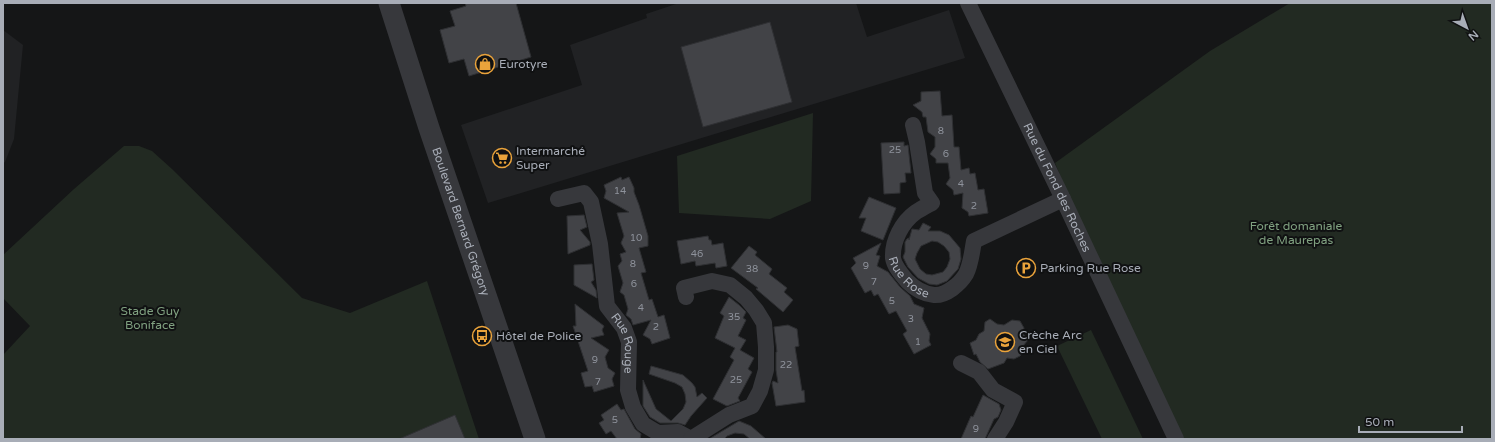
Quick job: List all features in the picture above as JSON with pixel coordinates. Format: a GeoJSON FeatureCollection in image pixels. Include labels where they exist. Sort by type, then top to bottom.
{"type":"FeatureCollection","features":[{"type":"Feature","properties":{"kind":"street","name":"Boulevard Bernard Grégory"},"geometry":{"type":"LineString","coordinates":[[389,3],[431,136],[535,439]]}},
{"type":"Feature","properties":{"kind":"street","name":"Rue du Fond des Roches"},"geometry":{"type":"LineString","coordinates":[[968,3],[1063,199],[1176,439]]}},
{"type":"Feature","properties":{"kind":"street","name":"Rue Rose"},"geometry":{"type":"LineString","coordinates":[[913,125],[925,193],[932,203],[915,213],[902,226],[895,242],[893,259],[901,274],[910,284],[921,292],[934,295],[945,293],[956,286],[966,274],[971,260],[974,241],[1063,199]]}},
{"type":"Feature","properties":{"kind":"street","name":"Rue Rouge"},"geometry":{"type":"LineString","coordinates":[[558,199],[584,193],[591,202],[600,244],[607,306],[624,328],[628,342],[628,390],[636,413],[643,424],[658,433],[678,432],[691,439],[728,415],[752,406],[760,391],[766,370],[766,347],[764,323],[746,298],[730,285],[712,281],[684,288],[686,297]]}},
{"type":"Feature","properties":{"kind":"street"},"geometry":{"type":"LineString","coordinates":[[961,362],[979,372],[993,390],[1015,402],[1006,422],[995,439]]}},
{"type":"Feature","properties":{"kind":"shaded area"},"geometry":{"type":"Polygon","coordinates":[[[679,3],[856,3],[867,37],[949,10],[965,58],[488,203],[461,125],[582,85],[570,45],[647,18],[646,14],[679,3]]]}},
{"type":"Feature","properties":{"kind":"shaded area"},"geometry":{"type":"Polygon","coordinates":[[[3,30],[23,45],[14,139],[5,162],[3,163],[3,30]]]}},
{"type":"Feature","properties":{"kind":"green space","name":"Forêt domaniale de Maurepas"},"geometry":{"type":"Polygon","coordinates":[[[1290,3],[1492,3],[1492,439],[1168,439],[1055,163],[1210,51],[1290,3]]]}},
{"type":"Feature","properties":{"kind":"green space"},"geometry":{"type":"Polygon","coordinates":[[[813,113],[811,201],[770,219],[679,213],[677,156],[813,113]]]}},
{"type":"Feature","properties":{"kind":"green space","name":"Stade Guy Boniface"},"geometry":{"type":"Polygon","coordinates":[[[124,146],[139,146],[152,151],[302,298],[350,313],[427,281],[479,439],[3,439],[3,355],[30,326],[3,298],[3,255],[74,189],[124,146]]]}},
{"type":"Feature","properties":{"kind":"green space"},"geometry":{"type":"Polygon","coordinates":[[[1091,330],[1143,439],[1102,439],[1057,346],[1091,330]]]}},
{"type":"Feature","properties":{"kind":"building"},"geometry":{"type":"Polygon","coordinates":[[[465,3],[516,3],[531,57],[469,76],[464,59],[449,63],[440,30],[455,26],[450,11],[466,6],[465,3]]]}},
{"type":"Feature","properties":{"kind":"building"},"geometry":{"type":"Polygon","coordinates":[[[770,22],[792,102],[703,127],[681,47],[770,22]]]}},
{"type":"Feature","properties":{"kind":"building"},"geometry":{"type":"Polygon","coordinates":[[[940,91],[942,116],[952,115],[954,147],[959,147],[961,170],[969,168],[970,174],[975,173],[978,190],[984,189],[988,213],[969,216],[968,212],[962,208],[963,193],[954,195],[953,190],[946,184],[950,178],[948,163],[936,163],[936,159],[930,154],[935,147],[935,137],[928,132],[926,117],[923,117],[922,112],[913,105],[921,101],[921,92],[940,91]]]}},
{"type":"Feature","properties":{"kind":"building"},"geometry":{"type":"Polygon","coordinates":[[[904,142],[904,146],[908,145],[911,173],[905,173],[906,182],[900,183],[900,193],[884,194],[881,143],[904,142]]]}},
{"type":"Feature","properties":{"kind":"building"},"geometry":{"type":"Polygon","coordinates":[[[621,177],[622,180],[629,177],[634,188],[648,236],[648,246],[639,248],[646,272],[641,273],[649,300],[652,299],[658,317],[664,315],[670,338],[652,344],[650,339],[643,335],[651,320],[633,325],[631,319],[626,315],[628,309],[624,295],[620,292],[623,283],[618,266],[622,261],[620,254],[626,252],[621,243],[624,236],[617,213],[629,212],[604,198],[606,191],[604,185],[621,177]]]}},
{"type":"Feature","properties":{"kind":"building"},"geometry":{"type":"Polygon","coordinates":[[[869,197],[896,208],[883,240],[861,231],[866,218],[859,218],[869,197]]]}},
{"type":"Feature","properties":{"kind":"building"},"geometry":{"type":"Polygon","coordinates":[[[584,215],[587,227],[580,230],[590,242],[590,245],[568,254],[567,216],[584,215]]]}},
{"type":"Feature","properties":{"kind":"building"},"geometry":{"type":"Polygon","coordinates":[[[923,223],[931,227],[928,231],[940,231],[949,235],[960,248],[961,259],[958,269],[947,281],[937,285],[929,284],[918,278],[908,267],[903,257],[905,252],[905,242],[909,238],[909,240],[912,229],[919,230],[923,223]],[[932,241],[921,246],[917,253],[915,259],[920,269],[926,274],[932,275],[943,272],[950,259],[949,252],[938,242],[932,241]]]}},
{"type":"Feature","properties":{"kind":"building"},"geometry":{"type":"Polygon","coordinates":[[[708,236],[712,245],[723,243],[727,266],[716,268],[715,263],[696,266],[695,261],[681,264],[677,241],[708,236]]]}},
{"type":"Feature","properties":{"kind":"building"},"geometry":{"type":"Polygon","coordinates":[[[881,243],[876,255],[880,256],[877,266],[888,272],[900,287],[910,296],[914,304],[924,308],[922,318],[930,334],[929,341],[931,345],[914,354],[903,334],[907,331],[896,311],[889,314],[878,294],[874,296],[871,290],[865,293],[851,268],[856,263],[853,258],[881,243]]]}},
{"type":"Feature","properties":{"kind":"building"},"geometry":{"type":"Polygon","coordinates":[[[749,246],[757,252],[755,255],[772,269],[769,274],[787,288],[784,292],[793,300],[783,312],[756,289],[758,288],[731,268],[749,246]]]}},
{"type":"Feature","properties":{"kind":"building"},"geometry":{"type":"Polygon","coordinates":[[[592,264],[594,280],[591,282],[596,290],[597,298],[574,285],[574,265],[592,264]]]}},
{"type":"Feature","properties":{"kind":"building"},"geometry":{"type":"Polygon","coordinates":[[[729,297],[746,312],[743,318],[746,320],[738,336],[746,340],[740,350],[754,358],[748,369],[752,372],[738,398],[740,401],[727,406],[713,399],[734,360],[730,357],[735,348],[715,338],[724,316],[720,313],[729,297]]]}},
{"type":"Feature","properties":{"kind":"building"},"geometry":{"type":"Polygon","coordinates":[[[575,304],[604,326],[602,330],[604,335],[591,338],[609,350],[605,357],[608,368],[615,373],[612,379],[614,386],[594,392],[592,386],[585,387],[581,373],[588,371],[573,326],[576,326],[575,304]]]}},
{"type":"Feature","properties":{"kind":"building","name":"Crèche Arc en Ciel"},"geometry":{"type":"Polygon","coordinates":[[[990,319],[997,324],[1004,325],[1012,320],[1020,321],[1024,328],[1023,334],[1028,340],[1023,346],[1023,352],[1020,356],[1014,359],[1007,358],[1004,363],[988,369],[980,362],[976,354],[974,355],[970,343],[976,340],[979,334],[984,331],[985,322],[990,319]]]}},
{"type":"Feature","properties":{"kind":"building"},"geometry":{"type":"Polygon","coordinates":[[[788,325],[797,329],[799,346],[795,347],[805,402],[776,406],[772,383],[773,381],[778,383],[776,370],[777,352],[774,327],[788,325]]]}},
{"type":"Feature","properties":{"kind":"building"},"geometry":{"type":"Polygon","coordinates":[[[651,366],[683,375],[695,387],[697,397],[702,393],[707,398],[685,425],[678,423],[660,423],[650,417],[643,406],[643,380],[656,409],[671,421],[683,409],[686,402],[682,387],[649,374],[651,366]]]}},
{"type":"Feature","properties":{"kind":"building"},"geometry":{"type":"Polygon","coordinates":[[[983,395],[999,404],[1001,410],[998,417],[994,419],[985,439],[961,439],[971,416],[973,417],[983,395]]]}},
{"type":"Feature","properties":{"kind":"building"},"geometry":{"type":"Polygon","coordinates":[[[617,404],[621,410],[624,409],[635,429],[641,434],[640,439],[617,439],[611,431],[606,434],[599,423],[604,420],[601,415],[617,404]]]}},
{"type":"Feature","properties":{"kind":"building"},"geometry":{"type":"Polygon","coordinates":[[[455,415],[465,439],[399,439],[455,415]]]}},
{"type":"Feature","properties":{"kind":"building"},"geometry":{"type":"Polygon","coordinates":[[[739,421],[751,426],[766,439],[750,439],[744,434],[735,433],[724,439],[709,439],[739,421]]]}},
{"type":"Feature","properties":{"kind":"place","name":"Eurotyre"},"geometry":{"type":"Point","coordinates":[485,64]}},
{"type":"Feature","properties":{"kind":"place","name":"Intermarché Super"},"geometry":{"type":"Point","coordinates":[502,158]}},
{"type":"Feature","properties":{"kind":"place","name":"Parking Rue Rose"},"geometry":{"type":"Point","coordinates":[1026,268]}},
{"type":"Feature","properties":{"kind":"place","name":"Hôtel de Police"},"geometry":{"type":"Point","coordinates":[482,336]}},
{"type":"Feature","properties":{"kind":"place","name":"Crèche Arc en Ciel"},"geometry":{"type":"Point","coordinates":[1005,342]}}]}
